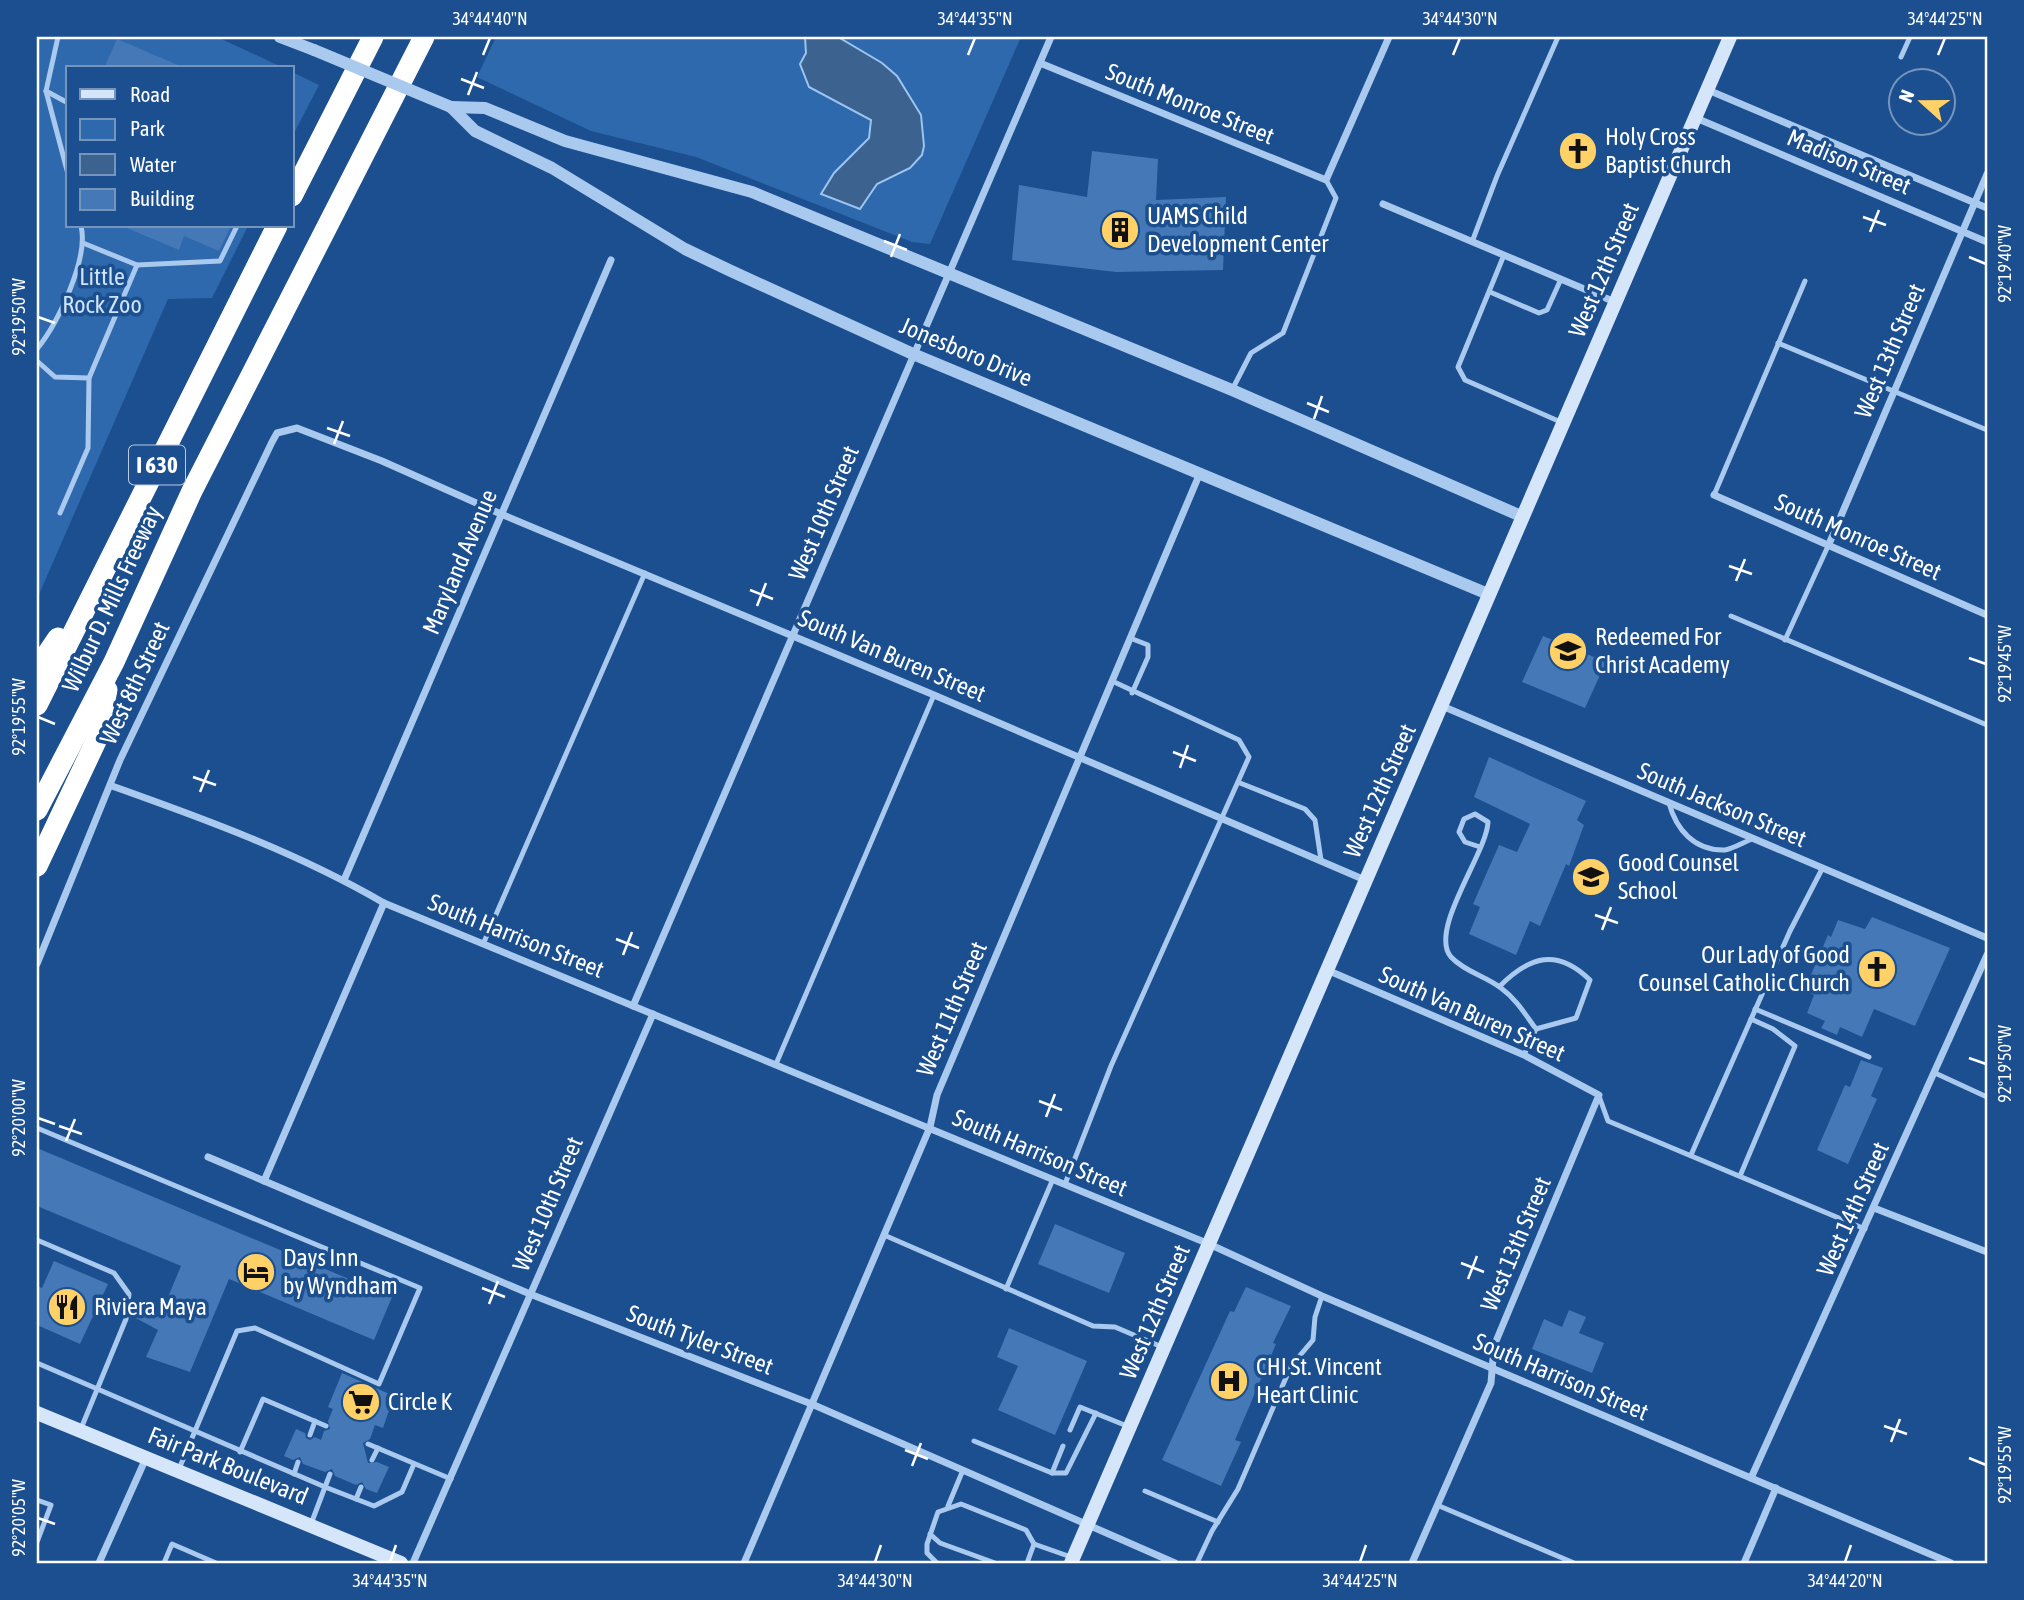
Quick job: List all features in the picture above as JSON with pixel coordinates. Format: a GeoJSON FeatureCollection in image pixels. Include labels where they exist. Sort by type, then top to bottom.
{"type":"FeatureCollection","features":[{"type":"Feature","properties":{"kind":"highway"},"geometry":{"type":"LineString","coordinates":[[294,192],[373,37]]}},
{"type":"Feature","properties":{"kind":"highway","name":"Wilbur D. Mills Freeway"},"geometry":{"type":"LineString","coordinates":[[37,810],[114,662],[192,491],[424,37]]}},
{"type":"Feature","properties":{"kind":"highway","name":"Wilbur D. Mills Freeway"},"geometry":{"type":"LineString","coordinates":[[37,705],[276,228]]}},
{"type":"Feature","properties":{"kind":"highway"},"geometry":{"type":"LineString","coordinates":[[37,669],[107,567]]}},
{"type":"Feature","properties":{"kind":"highway"},"geometry":{"type":"LineString","coordinates":[[37,866],[96,741],[114,662]]}},
{"type":"Feature","properties":{"kind":"main road","name":"West 12th Street"},"geometry":{"type":"LineString","coordinates":[[1072,1561],[1730,37]]}},
{"type":"Feature","properties":{"kind":"main road","name":"Fair Park Boulevard"},"geometry":{"type":"LineString","coordinates":[[37,1413],[401,1563]]}},
{"type":"Feature","properties":{"kind":"street","name":"Jonesboro Drive"},"geometry":{"type":"LineString","coordinates":[[280,37],[451,107],[485,108],[565,141],[752,192],[1232,390],[1521,516]]}},
{"type":"Feature","properties":{"kind":"street","name":"West 10th Street"},"geometry":{"type":"LineString","coordinates":[[633,1006],[1051,37]]}},
{"type":"Feature","properties":{"kind":"street"},"geometry":{"type":"LineString","coordinates":[[1326,180],[1389,37]]}},
{"type":"Feature","properties":{"kind":"street","name":"South Monroe Street"},"geometry":{"type":"LineString","coordinates":[[1040,63],[1326,180]]}},
{"type":"Feature","properties":{"kind":"street","name":"Madison Street"},"geometry":{"type":"LineString","coordinates":[[1708,90],[1987,208]]}},
{"type":"Feature","properties":{"kind":"street","name":"Jonesboro Drive"},"geometry":{"type":"LineString","coordinates":[[451,107],[475,131],[552,168],[685,249],[913,354],[1488,594]]}},
{"type":"Feature","properties":{"kind":"street","name":"Madison Street"},"geometry":{"type":"LineString","coordinates":[[1696,118],[1987,242]]}},
{"type":"Feature","properties":{"kind":"street","name":"West 13th Street"},"geometry":{"type":"LineString","coordinates":[[1829,544],[1987,174]]}},
{"type":"Feature","properties":{"kind":"street"},"geometry":{"type":"LineString","coordinates":[[1383,204],[1615,302]]}},
{"type":"Feature","properties":{"kind":"street","name":"Maryland Avenue"},"geometry":{"type":"LineString","coordinates":[[344,880],[611,260]]}},
{"type":"Feature","properties":{"kind":"street","name":"South Van Buren Street"},"geometry":{"type":"LineString","coordinates":[[285,429],[306,430],[1365,880]]}},
{"type":"Feature","properties":{"kind":"street","name":"West 8th Street"},"geometry":{"type":"LineString","coordinates":[[37,964],[145,706],[272,442],[277,433],[285,429]]}},
{"type":"Feature","properties":{"kind":"street","name":"West 11th Street"},"geometry":{"type":"LineString","coordinates":[[744,1563],[814,1405],[930,1127],[937,1095],[1201,472]]}},
{"type":"Feature","properties":{"kind":"street","name":"South Monroe Street"},"geometry":{"type":"LineString","coordinates":[[1714,495],[1987,615]]}},
{"type":"Feature","properties":{"kind":"street","name":"South Jackson Street"},"geometry":{"type":"LineString","coordinates":[[1442,706],[1987,938]]}},
{"type":"Feature","properties":{"kind":"street","name":"South Harrison Street"},"geometry":{"type":"LineString","coordinates":[[112,786],[207,819],[344,880],[384,903],[484,942],[1209,1244],[1322,1296],[1951,1563]]}},
{"type":"Feature","properties":{"kind":"street"},"geometry":{"type":"LineString","coordinates":[[264,1181],[384,903]]}},
{"type":"Feature","properties":{"kind":"street","name":"West 14th Street"},"geometry":{"type":"LineString","coordinates":[[1751,1478],[1987,955]]}},
{"type":"Feature","properties":{"kind":"street","name":"South Van Buren Street"},"geometry":{"type":"LineString","coordinates":[[1327,970],[1524,1055],[1599,1096]]}},
{"type":"Feature","properties":{"kind":"street","name":"West 10th Street"},"geometry":{"type":"LineString","coordinates":[[413,1563],[653,1014]]}},
{"type":"Feature","properties":{"kind":"street","name":"West 13th Street"},"geometry":{"type":"LineString","coordinates":[[1412,1563],[1491,1383],[1494,1346],[1599,1096]]}},
{"type":"Feature","properties":{"kind":"street","name":"South Tyler Street"},"geometry":{"type":"LineString","coordinates":[[208,1157],[530,1294],[814,1405],[1175,1563]]}},
{"type":"Feature","properties":{"kind":"street"},"geometry":{"type":"LineString","coordinates":[[1874,1208],[1987,1252]]}},
{"type":"Feature","properties":{"kind":"street"},"geometry":{"type":"LineString","coordinates":[[99,1563],[146,1458]]}},
{"type":"Feature","properties":{"kind":"street"},"geometry":{"type":"LineString","coordinates":[[1744,1563],[1776,1488]]}},
{"type":"Feature","properties":{"kind":"lane"},"geometry":{"type":"LineString","coordinates":[[58,37],[46,91],[66,166]]}},
{"type":"Feature","properties":{"kind":"lane"},"geometry":{"type":"LineString","coordinates":[[1472,242],[1497,176],[1559,37]]}},
{"type":"Feature","properties":{"kind":"lane"},"geometry":{"type":"LineString","coordinates":[[1901,57],[1910,37]]}},
{"type":"Feature","properties":{"kind":"lane"},"geometry":{"type":"LineString","coordinates":[[46,91],[66,102]]}},
{"type":"Feature","properties":{"kind":"lane"},"geometry":{"type":"LineString","coordinates":[[1232,390],[1251,354],[1283,334],[1336,198],[1326,180]]}},
{"type":"Feature","properties":{"kind":"lane"},"geometry":{"type":"LineString","coordinates":[[37,349],[58,312],[78,267],[83,243],[81,228]]}},
{"type":"Feature","properties":{"kind":"lane"},"geometry":{"type":"LineString","coordinates":[[83,243],[137,265],[220,261],[236,228]]}},
{"type":"Feature","properties":{"kind":"lane"},"geometry":{"type":"LineString","coordinates":[[1504,255],[1458,368],[1465,380],[1563,423]]}},
{"type":"Feature","properties":{"kind":"lane"},"geometry":{"type":"LineString","coordinates":[[60,513],[88,448],[89,378],[137,265]]}},
{"type":"Feature","properties":{"kind":"lane"},"geometry":{"type":"LineString","coordinates":[[1490,292],[1539,313],[1547,310],[1561,279]]}},
{"type":"Feature","properties":{"kind":"lane"},"geometry":{"type":"LineString","coordinates":[[1714,495],[1805,281]]}},
{"type":"Feature","properties":{"kind":"lane"},"geometry":{"type":"LineString","coordinates":[[1778,343],[1987,430]]}},
{"type":"Feature","properties":{"kind":"lane"},"geometry":{"type":"LineString","coordinates":[[37,361],[55,377],[89,378]]}},
{"type":"Feature","properties":{"kind":"lane"},"geometry":{"type":"LineString","coordinates":[[1785,640],[1829,544]]}},
{"type":"Feature","properties":{"kind":"lane"},"geometry":{"type":"LineString","coordinates":[[484,942],[645,573]]}},
{"type":"Feature","properties":{"kind":"lane"},"geometry":{"type":"LineString","coordinates":[[1731,616],[1987,725]]}},
{"type":"Feature","properties":{"kind":"lane"},"geometry":{"type":"LineString","coordinates":[[1130,638],[1148,645],[1148,657],[1132,693]]}},
{"type":"Feature","properties":{"kind":"lane"},"geometry":{"type":"LineString","coordinates":[[1065,1184],[1111,1066],[1240,783],[1249,757],[1239,740],[1132,693],[1112,681]]}},
{"type":"Feature","properties":{"kind":"lane"},"geometry":{"type":"LineString","coordinates":[[776,1064],[934,695]]}},
{"type":"Feature","properties":{"kind":"lane"},"geometry":{"type":"LineString","coordinates":[[1240,783],[1305,809],[1315,820],[1321,860]]}},
{"type":"Feature","properties":{"kind":"lane"},"geometry":{"type":"LineString","coordinates":[[1669,803],[1674,823],[1684,835],[1706,846],[1727,850],[1752,839]]}},
{"type":"Feature","properties":{"kind":"lane"},"geometry":{"type":"LineString","coordinates":[[1480,847],[1465,842],[1459,832],[1464,819],[1475,814],[1488,822],[1488,836],[1480,847],[1445,934],[1446,947],[1451,956],[1477,976],[1500,986],[1515,1000],[1536,1029]]}},
{"type":"Feature","properties":{"kind":"lane"},"geometry":{"type":"LineString","coordinates":[[1691,1155],[1755,1009],[1822,869]]}},
{"type":"Feature","properties":{"kind":"lane"},"geometry":{"type":"LineString","coordinates":[[1500,986],[1516,970],[1541,958],[1570,964],[1590,980],[1576,1018],[1536,1029],[1524,1055]]}},
{"type":"Feature","properties":{"kind":"lane"},"geometry":{"type":"LineString","coordinates":[[1755,1009],[1869,1056]]}},
{"type":"Feature","properties":{"kind":"lane"},"geometry":{"type":"LineString","coordinates":[[1740,1176],[1795,1046],[1773,1029],[1751,1018]]}},
{"type":"Feature","properties":{"kind":"lane"},"geometry":{"type":"LineString","coordinates":[[1935,1073],[1987,1097]]}},
{"type":"Feature","properties":{"kind":"lane"},"geometry":{"type":"LineString","coordinates":[[1599,1096],[1608,1121],[1865,1228]]}},
{"type":"Feature","properties":{"kind":"lane"},"geometry":{"type":"LineString","coordinates":[[37,1128],[420,1288],[379,1384],[256,1328],[237,1331],[178,1471]]}},
{"type":"Feature","properties":{"kind":"lane"},"geometry":{"type":"LineString","coordinates":[[1006,1289],[1053,1179]]}},
{"type":"Feature","properties":{"kind":"lane"},"geometry":{"type":"LineString","coordinates":[[884,1236],[1093,1326],[1115,1327],[1164,1348]]}},
{"type":"Feature","properties":{"kind":"lane"},"geometry":{"type":"LineString","coordinates":[[37,1240],[114,1273],[129,1294],[126,1319],[80,1431]]}},
{"type":"Feature","properties":{"kind":"lane"},"geometry":{"type":"LineString","coordinates":[[1197,1563],[1238,1489],[1292,1366],[1313,1340],[1316,1310],[1322,1296]]}},
{"type":"Feature","properties":{"kind":"lane"},"geometry":{"type":"LineString","coordinates":[[37,1363],[240,1452],[374,1506],[402,1492],[414,1464]]}},
{"type":"Feature","properties":{"kind":"lane"},"geometry":{"type":"LineString","coordinates":[[240,1452],[263,1399],[327,1426]]}},
{"type":"Feature","properties":{"kind":"lane"},"geometry":{"type":"LineString","coordinates":[[1070,1430],[1080,1407],[1130,1427]]}},
{"type":"Feature","properties":{"kind":"lane"},"geometry":{"type":"LineString","coordinates":[[974,1441],[1052,1473],[1066,1473],[1073,1465],[1096,1413]]}},
{"type":"Feature","properties":{"kind":"lane"},"geometry":{"type":"LineString","coordinates":[[310,1434],[315,1421]]}},
{"type":"Feature","properties":{"kind":"lane"},"geometry":{"type":"LineString","coordinates":[[368,1444],[451,1479]]}},
{"type":"Feature","properties":{"kind":"lane"},"geometry":{"type":"LineString","coordinates":[[1052,1473],[1063,1447]]}},
{"type":"Feature","properties":{"kind":"lane"},"geometry":{"type":"LineString","coordinates":[[372,1460],[378,1448]]}},
{"type":"Feature","properties":{"kind":"lane"},"geometry":{"type":"LineString","coordinates":[[294,1474],[298,1462]]}},
{"type":"Feature","properties":{"kind":"lane"},"geometry":{"type":"LineString","coordinates":[[948,1506],[963,1469]]}},
{"type":"Feature","properties":{"kind":"lane"},"geometry":{"type":"LineString","coordinates":[[311,1525],[330,1474]]}},
{"type":"Feature","properties":{"kind":"lane"},"geometry":{"type":"LineString","coordinates":[[356,1499],[361,1487]]}},
{"type":"Feature","properties":{"kind":"lane"},"geometry":{"type":"LineString","coordinates":[[1145,1491],[1219,1522]]}},
{"type":"Feature","properties":{"kind":"lane"},"geometry":{"type":"LineString","coordinates":[[37,1500],[51,1505],[37,1542]]}},
{"type":"Feature","properties":{"kind":"lane"},"geometry":{"type":"LineString","coordinates":[[937,1563],[927,1553],[938,1512],[948,1506],[961,1504],[1026,1530],[1034,1544],[1072,1561]]}},
{"type":"Feature","properties":{"kind":"lane"},"geometry":{"type":"LineString","coordinates":[[1437,1505],[1574,1563]]}},
{"type":"Feature","properties":{"kind":"lane"},"geometry":{"type":"LineString","coordinates":[[930,1534],[940,1543],[995,1563]]}},
{"type":"Feature","properties":{"kind":"lane"},"geometry":{"type":"LineString","coordinates":[[1027,1563],[1034,1544]]}},
{"type":"Feature","properties":{"kind":"lane"},"geometry":{"type":"LineString","coordinates":[[164,1563],[172,1545],[216,1563]]}},
{"type":"Feature","properties":{"kind":"green space","name":"Little Rock Zoo"},"geometry":{"type":"Polygon","coordinates":[[[37,37],[217,37],[280,66],[66,66],[66,228],[247,228],[212,298],[168,299],[37,599],[37,37]]]}},
{"type":"Feature","properties":{"kind":"green space"},"geometry":{"type":"Polygon","coordinates":[[[496,37],[1021,37],[930,244],[912,242],[696,157],[591,131],[477,77],[496,37]]]}},
{"type":"Feature","properties":{"kind":"green space"},"geometry":{"type":"Polygon","coordinates":[[[294,73],[319,85],[294,133],[294,73]]]}},
{"type":"Feature","properties":{"kind":"water"},"geometry":{"type":"Polygon","coordinates":[[[805,37],[838,37],[882,63],[897,76],[921,115],[924,146],[922,155],[910,168],[877,184],[860,209],[821,194],[834,173],[869,138],[871,120],[809,87],[800,64],[806,53],[805,37]]]}},
{"type":"Feature","properties":{"kind":"building"},"geometry":{"type":"Polygon","coordinates":[[[117,39],[180,66],[105,66],[117,39]]]}},
{"type":"Feature","properties":{"kind":"building","name":"UAMS Child Development Center"},"geometry":{"type":"Polygon","coordinates":[[[1092,151],[1158,159],[1156,200],[1226,197],[1223,270],[1116,272],[1012,260],[1019,185],[1087,197],[1092,151]]]}},
{"type":"Feature","properties":{"kind":"building"},"geometry":{"type":"Polygon","coordinates":[[[127,228],[230,228],[219,251],[184,236],[179,250],[127,228]]]}},
{"type":"Feature","properties":{"kind":"building","name":"Redeemed For Christ Academy"},"geometry":{"type":"Polygon","coordinates":[[[1543,636],[1606,662],[1585,708],[1522,682],[1543,636]]]}},
{"type":"Feature","properties":{"kind":"building"},"geometry":{"type":"Polygon","coordinates":[[[1489,757],[1586,801],[1577,820],[1584,825],[1569,866],[1566,864],[1540,926],[1530,921],[1516,955],[1469,934],[1480,907],[1473,904],[1499,845],[1517,852],[1530,824],[1474,797],[1489,757]]]}},
{"type":"Feature","properties":{"kind":"building","name":"Our Lady of Good Counsel Catholic Church"},"geometry":{"type":"Polygon","coordinates":[[[1872,917],[1950,948],[1915,1026],[1874,1009],[1862,1037],[1840,1027],[1837,1035],[1821,1028],[1825,1021],[1807,1013],[1814,995],[1804,991],[1828,935],[1831,937],[1838,920],[1865,929],[1872,917]]]}},
{"type":"Feature","properties":{"kind":"building"},"geometry":{"type":"Polygon","coordinates":[[[1861,1060],[1883,1068],[1871,1096],[1877,1099],[1848,1164],[1817,1150],[1845,1085],[1850,1087],[1861,1060]]]}},
{"type":"Feature","properties":{"kind":"building","name":"Days Inn by Wyndham"},"geometry":{"type":"Polygon","coordinates":[[[37,1148],[392,1297],[374,1340],[229,1279],[190,1372],[146,1357],[158,1330],[132,1316],[160,1316],[181,1266],[37,1206],[37,1148]]]}},
{"type":"Feature","properties":{"kind":"building"},"geometry":{"type":"Polygon","coordinates":[[[1055,1224],[1125,1253],[1109,1293],[1038,1264],[1055,1224]]]}},
{"type":"Feature","properties":{"kind":"building","name":"Riviera Maya"},"geometry":{"type":"Polygon","coordinates":[[[54,1261],[108,1284],[80,1344],[37,1325],[37,1286],[42,1288],[54,1261]]]}},
{"type":"Feature","properties":{"kind":"building","name":"CHI St. Vincent Heart Clinic"},"geometry":{"type":"Polygon","coordinates":[[[1246,1287],[1291,1306],[1273,1343],[1276,1344],[1235,1440],[1241,1442],[1221,1486],[1162,1460],[1230,1311],[1234,1312],[1246,1287]]]}},
{"type":"Feature","properties":{"kind":"building"},"geometry":{"type":"Polygon","coordinates":[[[1569,1310],[1586,1317],[1579,1333],[1604,1343],[1592,1373],[1532,1349],[1544,1319],[1562,1327],[1569,1310]]]}},
{"type":"Feature","properties":{"kind":"building"},"geometry":{"type":"Polygon","coordinates":[[[1009,1328],[1087,1361],[1055,1435],[998,1410],[1018,1366],[997,1357],[1009,1328]]]}},
{"type":"Feature","properties":{"kind":"building","name":"Circle K"},"geometry":{"type":"Polygon","coordinates":[[[342,1373],[394,1396],[383,1428],[375,1425],[370,1439],[363,1443],[368,1463],[377,1462],[389,1467],[377,1493],[366,1489],[362,1482],[356,1485],[335,1476],[332,1469],[325,1472],[303,1464],[300,1457],[293,1460],[284,1456],[296,1429],[305,1433],[310,1440],[315,1437],[321,1440],[324,1431],[330,1429],[328,1421],[333,1409],[328,1407],[342,1373]]]}},
{"type":"Feature","properties":{"kind":"place","name":"Holy Cross Baptist Church"},"geometry":{"type":"Point","coordinates":[1578,151]}},
{"type":"Feature","properties":{"kind":"place","name":"UAMS Child Development Center"},"geometry":{"type":"Point","coordinates":[1120,230]}},
{"type":"Feature","properties":{"kind":"place","name":"Redeemed For Christ Academy"},"geometry":{"type":"Point","coordinates":[1568,651]}},
{"type":"Feature","properties":{"kind":"place","name":"Good Counsel School"},"geometry":{"type":"Point","coordinates":[1591,877]}},
{"type":"Feature","properties":{"kind":"place","name":"Our Lady of Good Counsel Catholic Church"},"geometry":{"type":"Point","coordinates":[1877,969]}},
{"type":"Feature","properties":{"kind":"place","name":"Days Inn by Wyndham"},"geometry":{"type":"Point","coordinates":[256,1272]}},
{"type":"Feature","properties":{"kind":"place","name":"Riviera Maya"},"geometry":{"type":"Point","coordinates":[67,1307]}},
{"type":"Feature","properties":{"kind":"place","name":"CHI St. Vincent Heart Clinic"},"geometry":{"type":"Point","coordinates":[1229,1381]}},
{"type":"Feature","properties":{"kind":"place","name":"Circle K"},"geometry":{"type":"Point","coordinates":[361,1402]}}]}
